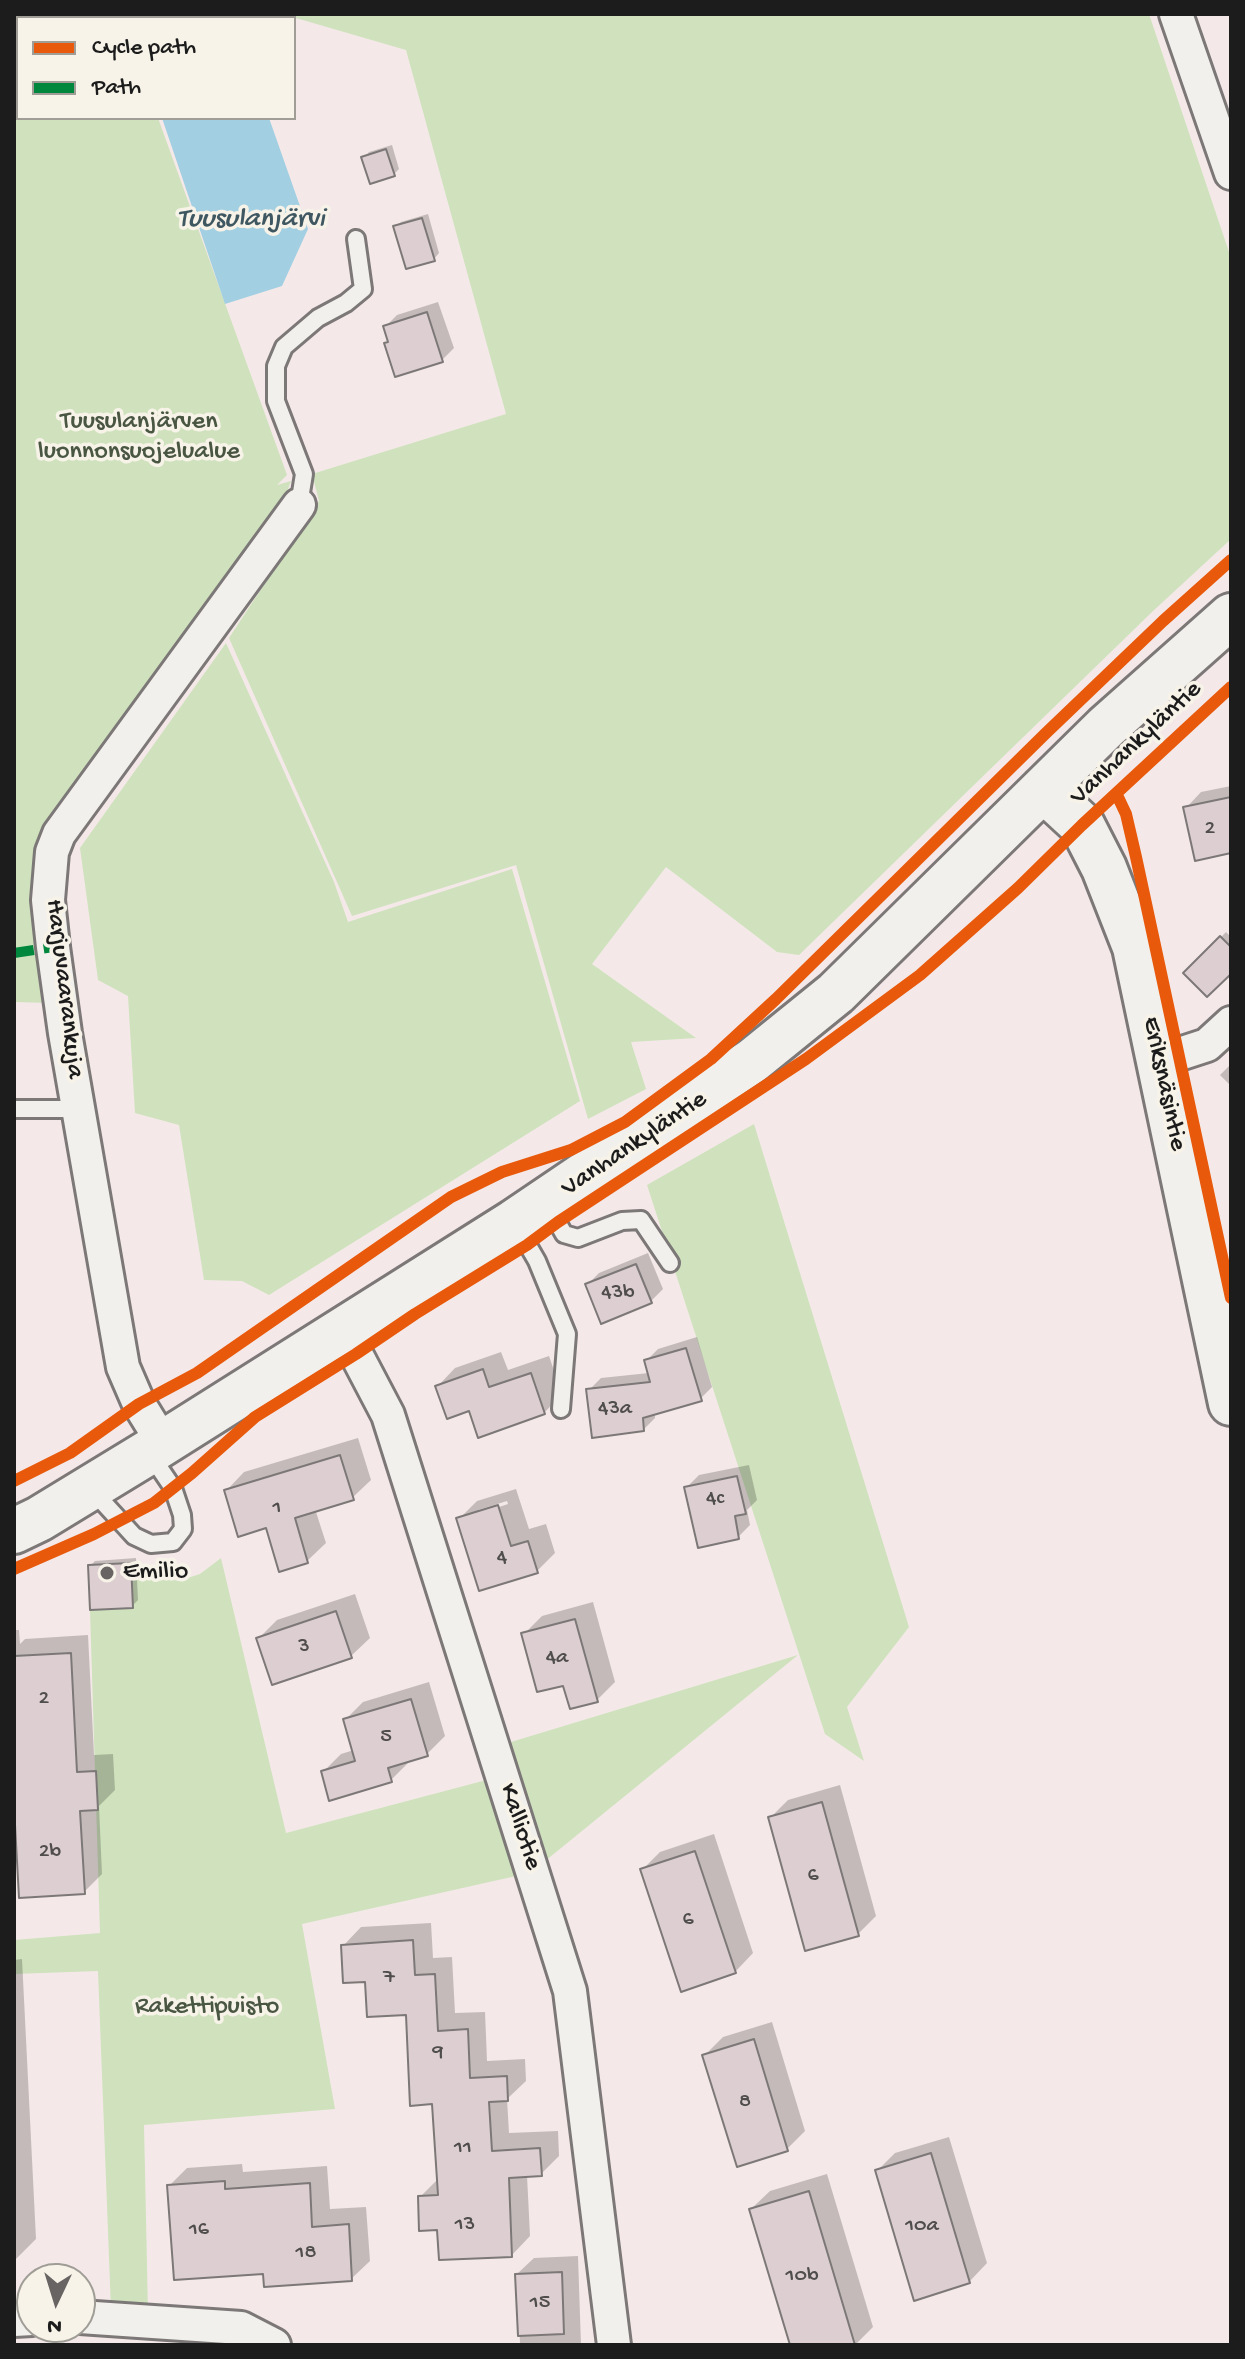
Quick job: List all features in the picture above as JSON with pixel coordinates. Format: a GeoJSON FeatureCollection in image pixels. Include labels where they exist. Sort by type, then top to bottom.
{"type":"FeatureCollection","features":[{"type":"Feature","properties":{"kind":"street"},"geometry":{"type":"LineString","coordinates":[[1176,14],[1231,173]]}},
{"type":"Feature","properties":{"kind":"street","name":"Harjuvaarankuja"},"geometry":{"type":"LineString","coordinates":[[156,1447],[123,1367],[65,1033],[48,900],[52,852],[59,834],[299,505]]}},
{"type":"Feature","properties":{"kind":"street","name":"Vanhankyläntie"},"geometry":{"type":"LineString","coordinates":[[14,1531],[39,1519],[156,1447],[530,1211],[752,1061],[836,993],[1106,727],[1231,616]]}},
{"type":"Feature","properties":{"kind":"street","name":"Eriksnäsintie"},"geometry":{"type":"LineString","coordinates":[[1043,789],[1082,825],[1104,868],[1135,947],[1158,1061],[1220,1296],[1231,1403]]}},
{"type":"Feature","properties":{"kind":"street"},"geometry":{"type":"LineString","coordinates":[[1158,1061],[1207,1045],[1231,1023]]}},
{"type":"Feature","properties":{"kind":"street","name":"Kalliotie"},"geometry":{"type":"LineString","coordinates":[[338,1332],[356,1354],[388,1415],[570,1991],[614,2345]]}},
{"type":"Feature","properties":{"kind":"street"},"geometry":{"type":"LineString","coordinates":[[96,2318],[241,2328],[274,2345]]}},
{"type":"Feature","properties":{"kind":"lane"},"geometry":{"type":"LineString","coordinates":[[299,505],[304,474],[276,401],[276,366],[284,347],[318,318],[346,303],[363,289],[356,239]]}},
{"type":"Feature","properties":{"kind":"lane"},"geometry":{"type":"LineString","coordinates":[[14,1109],[79,1109]]}},
{"type":"Feature","properties":{"kind":"lane"},"geometry":{"type":"LineString","coordinates":[[530,1211],[564,1234],[578,1238],[622,1221],[641,1220],[670,1263]]}},
{"type":"Feature","properties":{"kind":"lane"},"geometry":{"type":"LineString","coordinates":[[530,1211],[537,1261],[567,1334],[561,1409]]}},
{"type":"Feature","properties":{"kind":"lane"},"geometry":{"type":"LineString","coordinates":[[89,1488],[134,1536],[151,1544],[173,1542],[183,1529],[182,1515],[156,1447]]}},
{"type":"Feature","properties":{"kind":"green space","name":"Tuusulanjärven luonnonsuojelualue"},"geometry":{"type":"Polygon","coordinates":[[[14,14],[145,14],[16,16],[16,120],[159,120],[287,475],[277,485],[291,481],[283,503],[43,827],[33,911],[50,1003],[14,1002],[14,14]]]}},
{"type":"Feature","properties":{"kind":"green space"},"geometry":{"type":"Polygon","coordinates":[[[282,14],[1149,14],[1231,258],[1231,539],[799,955],[777,952],[666,867],[592,964],[696,1038],[631,1042],[646,1089],[588,1119],[516,865],[352,916],[229,638],[319,501],[312,474],[506,414],[406,50],[282,14]]]}},
{"type":"Feature","properties":{"kind":"green space"},"geometry":{"type":"Polygon","coordinates":[[[226,643],[334,882],[348,922],[512,869],[580,1101],[269,1295],[242,1281],[204,1280],[179,1125],[135,1113],[128,996],[98,980],[80,848],[226,643]]]}},
{"type":"Feature","properties":{"kind":"green space"},"geometry":{"type":"Polygon","coordinates":[[[754,1124],[909,1627],[847,1707],[864,1761],[825,1734],[647,1185],[754,1124]]]}},
{"type":"Feature","properties":{"kind":"green space","name":"Rakettipuisto"},"geometry":{"type":"Polygon","coordinates":[[[221,1558],[286,1833],[494,1778],[525,1874],[302,1924],[335,2109],[144,2125],[148,2312],[111,2310],[98,1971],[14,1974],[14,1940],[100,1933],[90,1610],[133,1608],[132,1576],[154,1574],[178,1581],[200,1574],[221,1558]]]}},
{"type":"Feature","properties":{"kind":"green space"},"geometry":{"type":"Polygon","coordinates":[[[798,1655],[539,1866],[501,1745],[798,1655]]]}},
{"type":"Feature","properties":{"kind":"water"},"geometry":{"type":"Polygon","coordinates":[[[232,14],[232,16],[148,16],[232,14]]]}},
{"type":"Feature","properties":{"kind":"water","name":"Tuusulanjärvi"},"geometry":{"type":"Polygon","coordinates":[[[163,120],[270,120],[308,229],[282,286],[225,304],[163,120]]]}},
{"type":"Feature","properties":{"kind":"building"},"geometry":{"type":"Polygon","coordinates":[[[386,149],[395,176],[370,184],[361,157],[386,149]]]}},
{"type":"Feature","properties":{"kind":"building"},"geometry":{"type":"Polygon","coordinates":[[[422,218],[435,261],[406,269],[393,226],[422,218]]]}},
{"type":"Feature","properties":{"kind":"building"},"geometry":{"type":"Polygon","coordinates":[[[427,312],[443,362],[395,377],[384,343],[388,342],[383,326],[427,312]]]}},
{"type":"Feature","properties":{"kind":"building"},"geometry":{"type":"Polygon","coordinates":[[[1231,797],[1231,853],[1195,861],[1183,807],[1231,797]]]}},
{"type":"Feature","properties":{"kind":"building"},"geometry":{"type":"Polygon","coordinates":[[[1220,936],[1231,947],[1231,974],[1207,997],[1183,973],[1220,936]]]}},
{"type":"Feature","properties":{"kind":"building"},"geometry":{"type":"Polygon","coordinates":[[[636,1264],[652,1303],[601,1324],[585,1284],[636,1264]]]}},
{"type":"Feature","properties":{"kind":"building"},"geometry":{"type":"Polygon","coordinates":[[[686,1348],[702,1401],[643,1418],[644,1431],[592,1438],[586,1389],[650,1382],[644,1360],[686,1348]]]}},
{"type":"Feature","properties":{"kind":"building"},"geometry":{"type":"Polygon","coordinates":[[[483,1369],[489,1387],[531,1373],[545,1414],[478,1438],[469,1411],[447,1419],[435,1386],[483,1369]]]}},
{"type":"Feature","properties":{"kind":"building"},"geometry":{"type":"Polygon","coordinates":[[[340,1455],[354,1500],[295,1518],[308,1563],[279,1572],[266,1528],[238,1537],[224,1490],[340,1455]]]}},
{"type":"Feature","properties":{"kind":"building"},"geometry":{"type":"Polygon","coordinates":[[[737,1476],[746,1514],[735,1516],[739,1539],[698,1548],[684,1487],[737,1476]]]}},
{"type":"Feature","properties":{"kind":"building"},"geometry":{"type":"Polygon","coordinates":[[[498,1505],[511,1546],[528,1541],[538,1573],[479,1591],[456,1518],[498,1505]]]}},
{"type":"Feature","properties":{"kind":"building"},"geometry":{"type":"Polygon","coordinates":[[[131,1563],[133,1608],[90,1610],[88,1565],[131,1563]]]}},
{"type":"Feature","properties":{"kind":"building"},"geometry":{"type":"Polygon","coordinates":[[[336,1611],[352,1658],[272,1685],[256,1638],[336,1611]]]}},
{"type":"Feature","properties":{"kind":"building"},"geometry":{"type":"Polygon","coordinates":[[[575,1619],[598,1702],[570,1709],[563,1686],[537,1692],[521,1633],[575,1619]]]}},
{"type":"Feature","properties":{"kind":"building"},"geometry":{"type":"Polygon","coordinates":[[[71,1653],[77,1772],[96,1771],[98,1810],[80,1811],[85,1894],[19,1898],[14,1806],[14,1656],[71,1653]]]}},
{"type":"Feature","properties":{"kind":"building"},"geometry":{"type":"Polygon","coordinates":[[[411,1699],[428,1756],[388,1768],[392,1782],[329,1801],[321,1771],[355,1761],[343,1719],[411,1699]]]}},
{"type":"Feature","properties":{"kind":"building"},"geometry":{"type":"Polygon","coordinates":[[[822,1802],[859,1936],[805,1951],[768,1817],[822,1802]]]}},
{"type":"Feature","properties":{"kind":"building"},"geometry":{"type":"Polygon","coordinates":[[[695,1851],[736,1973],[681,1992],[640,1869],[695,1851]]]}},
{"type":"Feature","properties":{"kind":"building"},"geometry":{"type":"Polygon","coordinates":[[[413,1940],[415,1975],[435,1974],[438,2031],[468,2029],[470,2078],[507,2076],[508,2101],[489,2102],[492,2151],[540,2148],[542,2176],[509,2178],[512,2257],[439,2260],[437,2230],[419,2231],[418,2196],[438,2195],[432,2104],[410,2106],[406,2015],[367,2017],[365,1982],[343,1983],[341,1945],[413,1940]]]}},
{"type":"Feature","properties":{"kind":"building"},"geometry":{"type":"Polygon","coordinates":[[[754,2039],[788,2151],[737,2167],[702,2055],[754,2039]]]}},
{"type":"Feature","properties":{"kind":"building"},"geometry":{"type":"Polygon","coordinates":[[[931,2153],[970,2283],[914,2301],[875,2170],[931,2153]]]}},
{"type":"Feature","properties":{"kind":"building"},"geometry":{"type":"Polygon","coordinates":[[[225,2181],[225,2189],[310,2183],[312,2227],[349,2224],[352,2281],[264,2287],[263,2274],[174,2280],[167,2185],[225,2181]]]}},
{"type":"Feature","properties":{"kind":"building"},"geometry":{"type":"Polygon","coordinates":[[[809,2191],[855,2345],[790,2345],[749,2209],[809,2191]]]}},
{"type":"Feature","properties":{"kind":"building"},"geometry":{"type":"Polygon","coordinates":[[[562,2272],[564,2334],[518,2336],[515,2274],[562,2272]]]}},
{"type":"Feature","properties":{"kind":"marked path"},"geometry":{"type":"LineString","coordinates":[[14,953],[53,947]]}},
{"type":"Feature","properties":{"kind":"cycle path"},"geometry":{"type":"LineString","coordinates":[[14,1481],[70,1453],[139,1404],[197,1373],[451,1197],[502,1172],[571,1150],[625,1122],[711,1059],[1045,734],[1231,560]]}},
{"type":"Feature","properties":{"kind":"cycle path"},"geometry":{"type":"LineString","coordinates":[[14,1569],[94,1534],[154,1503],[255,1417],[527,1245],[806,1059],[920,975],[1018,888],[1231,687]]}},
{"type":"Feature","properties":{"kind":"cycle path"},"geometry":{"type":"LineString","coordinates":[[1117,795],[1126,814],[1136,857],[1231,1298]]}},
{"type":"Feature","properties":{"kind":"place","name":"Emilio"},"geometry":{"type":"Point","coordinates":[107,1573]}}]}
